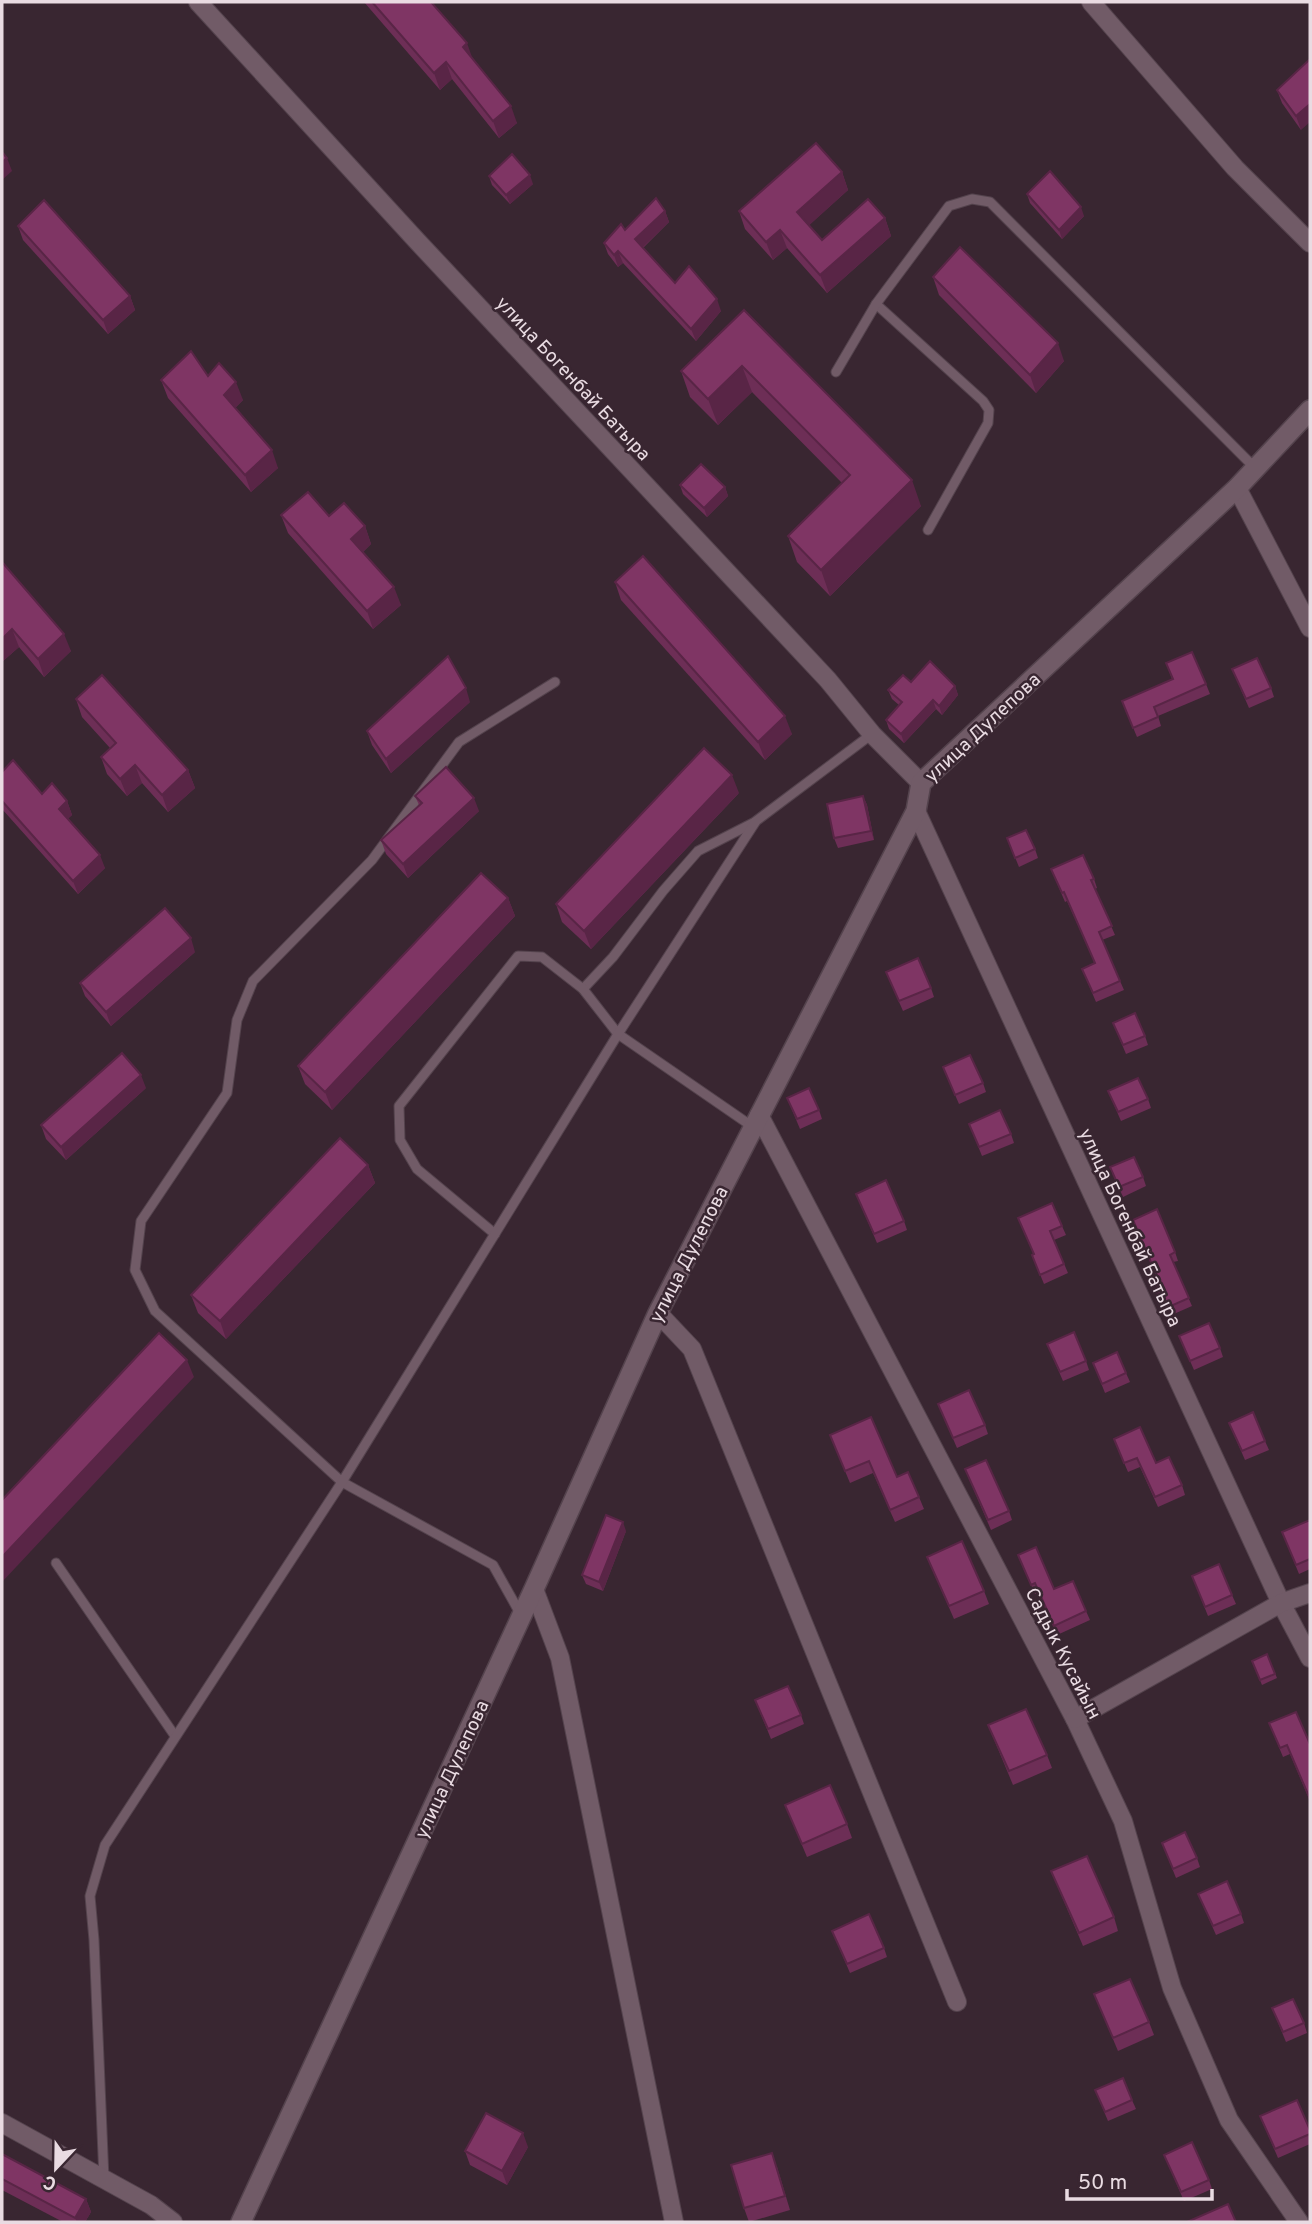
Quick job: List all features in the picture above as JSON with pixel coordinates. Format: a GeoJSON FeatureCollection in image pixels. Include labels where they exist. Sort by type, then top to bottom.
{"type":"FeatureCollection","features":[{"type":"Feature","properties":{"kind":"street","name":"улица Богенбай Батыра"},"geometry":{"type":"LineString","coordinates":[[198,2],[417,241],[828,680],[872,734],[921,783]]}},
{"type":"Feature","properties":{"kind":"street"},"geometry":{"type":"LineString","coordinates":[[1091,2],[1235,168],[1310,243]]}},
{"type":"Feature","properties":{"kind":"street","name":"улица Дулепова"},"geometry":{"type":"LineString","coordinates":[[241,2222],[522,1616],[658,1312],[916,811],[921,783],[1237,488],[1310,410]]}},
{"type":"Feature","properties":{"kind":"street"},"geometry":{"type":"LineString","coordinates":[[1237,488],[1310,628]]}},
{"type":"Feature","properties":{"kind":"street","name":"улица Богенбай Батыра"},"geometry":{"type":"LineString","coordinates":[[916,811],[1282,1603],[1310,1658]]}},
{"type":"Feature","properties":{"kind":"street","name":"Садык Кусайын"},"geometry":{"type":"LineString","coordinates":[[756,1121],[1075,1719],[1123,1821],[1172,1988],[1229,2120],[1299,2222]]}},
{"type":"Feature","properties":{"kind":"street"},"geometry":{"type":"LineString","coordinates":[[658,1312],[692,1349],[957,2002]]}},
{"type":"Feature","properties":{"kind":"street"},"geometry":{"type":"LineString","coordinates":[[534,1588],[560,1658],[674,2222]]}},
{"type":"Feature","properties":{"kind":"street"},"geometry":{"type":"LineString","coordinates":[[1075,1719],[1282,1603],[1310,1592]]}},
{"type":"Feature","properties":{"kind":"street"},"geometry":{"type":"LineString","coordinates":[[2,2123],[151,2205],[173,2222]]}},
{"type":"Feature","properties":{"kind":"lane"},"geometry":{"type":"LineString","coordinates":[[836,372],[876,304],[949,206],[972,200],[990,202],[1255,468]]}},
{"type":"Feature","properties":{"kind":"lane"},"geometry":{"type":"LineString","coordinates":[[876,304],[983,401],[989,410],[988,423],[928,530]]}},
{"type":"Feature","properties":{"kind":"lane"},"geometry":{"type":"LineString","coordinates":[[522,1616],[493,1566],[342,1482],[155,1311],[135,1270],[141,1221],[227,1093],[237,1020],[253,981],[372,860],[459,742],[555,682]]}},
{"type":"Feature","properties":{"kind":"lane"},"geometry":{"type":"LineString","coordinates":[[583,989],[613,957],[663,891],[698,851],[756,821],[872,734]]}},
{"type":"Feature","properties":{"kind":"lane"},"geometry":{"type":"LineString","coordinates":[[104,2179],[90,1896],[105,1845],[342,1482],[618,1034],[756,821]]}},
{"type":"Feature","properties":{"kind":"lane"},"geometry":{"type":"LineString","coordinates":[[495,1234],[417,1169],[400,1140],[399,1106],[518,956],[542,957],[583,989],[618,1034],[756,1121]]}},
{"type":"Feature","properties":{"kind":"lane"},"geometry":{"type":"LineString","coordinates":[[56,1563],[175,1735]]}},
{"type":"Feature","properties":{"kind":"building"},"geometry":{"type":"Polygon","coordinates":[[[372,2],[431,2],[467,43],[463,47],[511,106],[493,121],[446,62],[434,73],[372,2]]]}},
{"type":"Feature","properties":{"kind":"building"},"geometry":{"type":"Polygon","coordinates":[[[1310,59],[1310,104],[1296,116],[1277,90],[1310,59]]]}},
{"type":"Feature","properties":{"kind":"building"},"geometry":{"type":"Polygon","coordinates":[[[816,143],[842,172],[797,212],[822,240],[868,199],[885,218],[820,275],[780,230],[766,242],[739,211],[816,143]]]}},
{"type":"Feature","properties":{"kind":"building"},"geometry":{"type":"Polygon","coordinates":[[[512,154],[530,175],[506,195],[489,176],[512,154]]]}},
{"type":"Feature","properties":{"kind":"building"},"geometry":{"type":"Polygon","coordinates":[[[1050,171],[1081,207],[1059,230],[1027,194],[1050,171]]]}},
{"type":"Feature","properties":{"kind":"building"},"geometry":{"type":"Polygon","coordinates":[[[656,198],[665,211],[635,239],[675,283],[689,266],[717,299],[691,329],[618,251],[614,255],[604,243],[621,224],[625,230],[656,198]]]}},
{"type":"Feature","properties":{"kind":"building"},"geometry":{"type":"Polygon","coordinates":[[[44,200],[130,296],[103,320],[18,226],[44,200]]]}},
{"type":"Feature","properties":{"kind":"building"},"geometry":{"type":"Polygon","coordinates":[[[960,247],[1058,343],[1030,375],[933,277],[960,247]]]}},
{"type":"Feature","properties":{"kind":"building"},"geometry":{"type":"Polygon","coordinates":[[[744,310],[912,480],[821,570],[788,536],[850,475],[742,366],[708,399],[681,371],[744,310]]]}},
{"type":"Feature","properties":{"kind":"building"},"geometry":{"type":"Polygon","coordinates":[[[191,351],[208,376],[219,363],[236,382],[224,395],[272,450],[245,475],[161,380],[191,351]]]}},
{"type":"Feature","properties":{"kind":"building"},"geometry":{"type":"Polygon","coordinates":[[[701,464],[725,487],[704,508],[680,485],[701,464]]]}},
{"type":"Feature","properties":{"kind":"building"},"geometry":{"type":"Polygon","coordinates":[[[308,492],[329,516],[344,503],[365,526],[351,539],[394,587],[367,611],[281,515],[308,492]]]}},
{"type":"Feature","properties":{"kind":"building"},"geometry":{"type":"Polygon","coordinates":[[[643,556],[785,716],[758,742],[615,582],[643,556]]]}},
{"type":"Feature","properties":{"kind":"building"},"geometry":{"type":"Polygon","coordinates":[[[2,562],[64,634],[38,659],[12,629],[2,639],[2,562]]]}},
{"type":"Feature","properties":{"kind":"building"},"geometry":{"type":"Polygon","coordinates":[[[1192,652],[1206,684],[1154,707],[1158,717],[1133,728],[1122,701],[1173,679],[1166,663],[1192,652]]]}},
{"type":"Feature","properties":{"kind":"building"},"geometry":{"type":"Polygon","coordinates":[[[448,656],[466,688],[386,759],[367,731],[448,656]]]}},
{"type":"Feature","properties":{"kind":"building"},"geometry":{"type":"Polygon","coordinates":[[[1257,658],[1271,688],[1246,699],[1232,669],[1257,658]]]}},
{"type":"Feature","properties":{"kind":"building"},"geometry":{"type":"Polygon","coordinates":[[[930,661],[955,686],[939,706],[933,700],[901,734],[886,720],[902,702],[888,690],[903,675],[911,682],[930,661]]]}},
{"type":"Feature","properties":{"kind":"building"},"geometry":{"type":"Polygon","coordinates":[[[102,675],[188,770],[162,795],[135,765],[120,779],[101,757],[116,743],[76,699],[102,675]]]}},
{"type":"Feature","properties":{"kind":"building"},"geometry":{"type":"Polygon","coordinates":[[[704,748],[732,775],[584,931],[556,904],[704,748]]]}},
{"type":"Feature","properties":{"kind":"building"},"geometry":{"type":"Polygon","coordinates":[[[13,760],[42,794],[52,783],[67,801],[59,809],[100,855],[73,881],[2,801],[2,772],[13,760]]]}},
{"type":"Feature","properties":{"kind":"building"},"geometry":{"type":"Polygon","coordinates":[[[446,767],[474,798],[403,864],[381,840],[422,803],[415,796],[446,767]]]}},
{"type":"Feature","properties":{"kind":"building"},"geometry":{"type":"Polygon","coordinates":[[[863,796],[871,831],[834,838],[827,804],[863,796]]]}},
{"type":"Feature","properties":{"kind":"building"},"geometry":{"type":"Polygon","coordinates":[[[1026,830],[1035,849],[1015,858],[1007,838],[1026,830]]]}},
{"type":"Feature","properties":{"kind":"building"},"geometry":{"type":"Polygon","coordinates":[[[1083,855],[1112,926],[1099,932],[1120,981],[1093,993],[1082,969],[1095,963],[1051,869],[1083,855]]]}},
{"type":"Feature","properties":{"kind":"building"},"geometry":{"type":"Polygon","coordinates":[[[481,873],[508,898],[325,1092],[298,1066],[481,873]]]}},
{"type":"Feature","properties":{"kind":"building"},"geometry":{"type":"Polygon","coordinates":[[[165,908],[191,938],[106,1012],[80,983],[165,908]]]}},
{"type":"Feature","properties":{"kind":"building"},"geometry":{"type":"Polygon","coordinates":[[[918,958],[931,988],[899,1001],[886,972],[918,958]]]}},
{"type":"Feature","properties":{"kind":"building"},"geometry":{"type":"Polygon","coordinates":[[[1135,1013],[1145,1036],[1123,1045],[1113,1023],[1135,1013]]]}},
{"type":"Feature","properties":{"kind":"building"},"geometry":{"type":"Polygon","coordinates":[[[122,1053],[141,1075],[61,1147],[41,1125],[122,1053]]]}},
{"type":"Feature","properties":{"kind":"building"},"geometry":{"type":"Polygon","coordinates":[[[970,1055],[983,1083],[955,1095],[943,1067],[970,1055]]]}},
{"type":"Feature","properties":{"kind":"building"},"geometry":{"type":"Polygon","coordinates":[[[1138,1078],[1148,1099],[1118,1112],[1108,1091],[1138,1078]]]}},
{"type":"Feature","properties":{"kind":"building"},"geometry":{"type":"Polygon","coordinates":[[[809,1088],[819,1110],[797,1119],[787,1098],[809,1088]]]}},
{"type":"Feature","properties":{"kind":"building"},"geometry":{"type":"Polygon","coordinates":[[[1000,1110],[1011,1134],[979,1147],[969,1124],[1000,1110]]]}},
{"type":"Feature","properties":{"kind":"building"},"geometry":{"type":"Polygon","coordinates":[[[340,1138],[368,1165],[220,1321],[191,1295],[340,1138]]]}},
{"type":"Feature","properties":{"kind":"building"},"geometry":{"type":"Polygon","coordinates":[[[1134,1157],[1143,1177],[1119,1187],[1110,1167],[1134,1157]]]}},
{"type":"Feature","properties":{"kind":"building"},"geometry":{"type":"Polygon","coordinates":[[[886,1180],[904,1221],[874,1234],[856,1194],[886,1180]]]}},
{"type":"Feature","properties":{"kind":"building"},"geometry":{"type":"Polygon","coordinates":[[[1052,1203],[1062,1226],[1050,1231],[1064,1264],[1040,1275],[1018,1218],[1052,1203]]]}},
{"type":"Feature","properties":{"kind":"building"},"geometry":{"type":"Polygon","coordinates":[[[1157,1209],[1175,1252],[1170,1255],[1189,1298],[1164,1309],[1153,1284],[1159,1281],[1133,1220],[1157,1209]]]}},
{"type":"Feature","properties":{"kind":"building"},"geometry":{"type":"Polygon","coordinates":[[[1209,1323],[1220,1348],[1190,1361],[1179,1336],[1209,1323]]]}},
{"type":"Feature","properties":{"kind":"building"},"geometry":{"type":"Polygon","coordinates":[[[1074,1332],[1086,1361],[1060,1372],[1047,1344],[1074,1332]]]}},
{"type":"Feature","properties":{"kind":"building"},"geometry":{"type":"Polygon","coordinates":[[[159,1333],[187,1360],[2,1557],[2,1500],[159,1333]]]}},
{"type":"Feature","properties":{"kind":"building"},"geometry":{"type":"Polygon","coordinates":[[[1117,1352],[1126,1373],[1102,1384],[1093,1363],[1117,1352]]]}},
{"type":"Feature","properties":{"kind":"building"},"geometry":{"type":"Polygon","coordinates":[[[969,1390],[985,1425],[953,1438],[938,1404],[969,1390]]]}},
{"type":"Feature","properties":{"kind":"building"},"geometry":{"type":"Polygon","coordinates":[[[1253,1412],[1265,1441],[1242,1451],[1229,1423],[1253,1412]]]}},
{"type":"Feature","properties":{"kind":"building"},"geometry":{"type":"Polygon","coordinates":[[[871,1417],[897,1477],[908,1472],[919,1497],[890,1510],[869,1461],[845,1471],[830,1435],[871,1417]]]}},
{"type":"Feature","properties":{"kind":"building"},"geometry":{"type":"Polygon","coordinates":[[[1140,1427],[1156,1463],[1169,1457],[1182,1485],[1155,1497],[1137,1458],[1124,1463],[1114,1439],[1140,1427]]]}},
{"type":"Feature","properties":{"kind":"building"},"geometry":{"type":"Polygon","coordinates":[[[986,1460],[1009,1511],[988,1520],[965,1469],[986,1460]]]}},
{"type":"Feature","properties":{"kind":"building"},"geometry":{"type":"Polygon","coordinates":[[[606,1515],[623,1522],[599,1582],[582,1575],[606,1515]]]}},
{"type":"Feature","properties":{"kind":"building"},"geometry":{"type":"Polygon","coordinates":[[[1310,1520],[1310,1559],[1296,1565],[1282,1532],[1310,1520]]]}},
{"type":"Feature","properties":{"kind":"building"},"geometry":{"type":"Polygon","coordinates":[[[962,1541],[984,1591],[949,1606],[927,1557],[962,1541]]]}},
{"type":"Feature","properties":{"kind":"building"},"geometry":{"type":"Polygon","coordinates":[[[1036,1547],[1054,1589],[1073,1581],[1086,1611],[1054,1626],[1035,1583],[1031,1585],[1018,1555],[1036,1547]]]}},
{"type":"Feature","properties":{"kind":"building"},"geometry":{"type":"Polygon","coordinates":[[[1219,1564],[1232,1595],[1205,1607],[1192,1576],[1219,1564]]]}},
{"type":"Feature","properties":{"kind":"building"},"geometry":{"type":"Polygon","coordinates":[[[1267,1654],[1275,1674],[1260,1680],[1252,1661],[1267,1654]]]}},
{"type":"Feature","properties":{"kind":"building"},"geometry":{"type":"Polygon","coordinates":[[[788,1686],[801,1715],[768,1729],[755,1700],[788,1686]]]}},
{"type":"Feature","properties":{"kind":"building"},"geometry":{"type":"Polygon","coordinates":[[[1026,1709],[1047,1755],[1009,1771],[988,1725],[1026,1709]]]}},
{"type":"Feature","properties":{"kind":"building"},"geometry":{"type":"Polygon","coordinates":[[[1296,1712],[1310,1744],[1310,1799],[1287,1745],[1280,1748],[1269,1723],[1296,1712]]]}},
{"type":"Feature","properties":{"kind":"building"},"geometry":{"type":"Polygon","coordinates":[[[830,1785],[847,1824],[802,1844],[785,1805],[830,1785]]]}},
{"type":"Feature","properties":{"kind":"building"},"geometry":{"type":"Polygon","coordinates":[[[1185,1832],[1197,1858],[1173,1869],[1162,1843],[1185,1832]]]}},
{"type":"Feature","properties":{"kind":"building"},"geometry":{"type":"Polygon","coordinates":[[[1087,1856],[1114,1917],[1079,1933],[1051,1871],[1087,1856]]]}},
{"type":"Feature","properties":{"kind":"building"},"geometry":{"type":"Polygon","coordinates":[[[1227,1881],[1241,1914],[1213,1926],[1198,1894],[1227,1881]]]}},
{"type":"Feature","properties":{"kind":"building"},"geometry":{"type":"Polygon","coordinates":[[[869,1914],[884,1948],[847,1964],[832,1931],[869,1914]]]}},
{"type":"Feature","properties":{"kind":"building"},"geometry":{"type":"Polygon","coordinates":[[[1130,1979],[1149,2022],[1113,2038],[1094,1994],[1130,1979]]]}},
{"type":"Feature","properties":{"kind":"building"},"geometry":{"type":"Polygon","coordinates":[[[1293,1999],[1304,2023],[1283,2032],[1272,2008],[1293,1999]]]}},
{"type":"Feature","properties":{"kind":"building"},"geometry":{"type":"Polygon","coordinates":[[[1123,2078],[1132,2100],[1105,2112],[1095,2090],[1123,2078]]]}},
{"type":"Feature","properties":{"kind":"building"},"geometry":{"type":"Polygon","coordinates":[[[1297,2100],[1310,2134],[1275,2149],[1260,2116],[1297,2100]]]}},
{"type":"Feature","properties":{"kind":"building"},"geometry":{"type":"Polygon","coordinates":[[[486,2113],[523,2133],[502,2171],[465,2151],[486,2113]]]}},
{"type":"Feature","properties":{"kind":"building"},"geometry":{"type":"Polygon","coordinates":[[[1192,2142],[1209,2180],[1181,2192],[1164,2155],[1192,2142]]]}},
{"type":"Feature","properties":{"kind":"building"},"geometry":{"type":"Polygon","coordinates":[[[772,2153],[785,2196],[744,2208],[731,2165],[772,2153]]]}},
{"type":"Feature","properties":{"kind":"building"},"geometry":{"type":"Polygon","coordinates":[[[2,2154],[86,2199],[75,2218],[2,2179],[2,2154]]]}},
{"type":"Feature","properties":{"kind":"building"},"geometry":{"type":"Polygon","coordinates":[[[1228,2204],[1236,2222],[1187,2222],[1228,2204]]]}}]}
